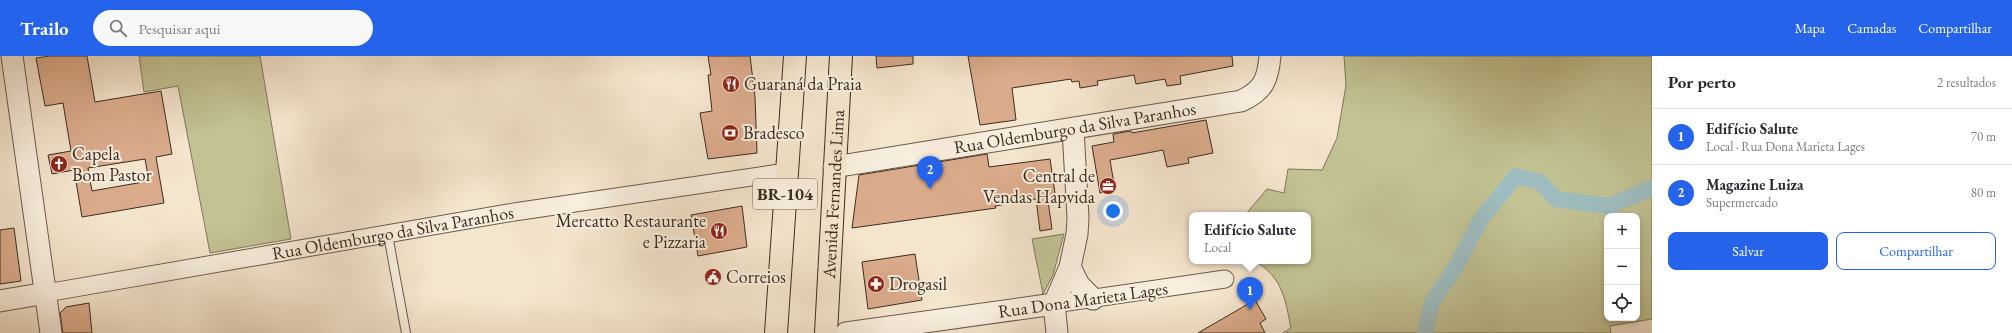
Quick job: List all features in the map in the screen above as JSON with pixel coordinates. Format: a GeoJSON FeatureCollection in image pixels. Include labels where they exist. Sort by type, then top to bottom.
{"type":"FeatureCollection","features":[{"type":"Feature","properties":{"kind":"highway","name":"BR-104"},"geometry":{"type":"LineString","coordinates":[[776,333],[795,56]]}},
{"type":"Feature","properties":{"kind":"highway","name":"Avenida Fernandes Lima"},"geometry":{"type":"LineString","coordinates":[[826,333],[841,56]]}},
{"type":"Feature","properties":{"kind":"street"},"geometry":{"type":"LineString","coordinates":[[12,56],[51,333]]}},
{"type":"Feature","properties":{"kind":"street","name":"Rua Oldemburgo da Silva Paranhos"},"geometry":{"type":"LineString","coordinates":[[834,167],[1241,101],[1262,88],[1270,59]]}},
{"type":"Feature","properties":{"kind":"street"},"geometry":{"type":"LineString","coordinates":[[1057,333],[1054,304],[1070,267],[1077,234],[1078,218],[1073,129]]}},
{"type":"Feature","properties":{"kind":"street","name":"Rua Oldemburgo da Silva Paranhos"},"geometry":{"type":"LineString","coordinates":[[0,301],[514,212],[786,172]]}},
{"type":"Feature","properties":{"kind":"street"},"geometry":{"type":"LineString","coordinates":[[1070,267],[1079,285],[1093,299]]}},
{"type":"Feature","properties":{"kind":"street","name":"Rua Dona Marieta Lages"},"geometry":{"type":"LineString","coordinates":[[846,333],[1225,279]]}},
{"type":"Feature","properties":{"kind":"lane"},"geometry":{"type":"LineString","coordinates":[[388,235],[406,333]]}},
{"type":"Feature","properties":{"kind":"green space"},"geometry":{"type":"Polygon","coordinates":[[[139,56],[260,56],[291,239],[210,253],[178,86],[144,92],[139,56]]]}},
{"type":"Feature","properties":{"kind":"green space"},"geometry":{"type":"Polygon","coordinates":[[[1344,56],[1652,56],[1652,319],[1640,321],[1610,326],[1611,333],[1283,333],[1291,328],[1287,308],[1281,290],[1272,275],[1259,264],[1311,264],[1311,212],[1248,212],[1267,189],[1284,193],[1288,169],[1322,170],[1337,138],[1346,85],[1344,56]]]}},
{"type":"Feature","properties":{"kind":"green space"},"geometry":{"type":"Polygon","coordinates":[[[1064,234],[1053,275],[1043,294],[1032,239],[1064,234]]]}},
{"type":"Feature","properties":{"kind":"building"},"geometry":{"type":"Polygon","coordinates":[[[50,56],[87,56],[95,102],[161,91],[172,154],[156,157],[164,203],[82,217],[74,170],[52,174],[48,155],[71,151],[63,103],[45,106],[36,58],[50,56]],[[145,159],[88,168],[92,191],[149,181],[145,159]]]}},
{"type":"Feature","properties":{"kind":"building"},"geometry":{"type":"Polygon","coordinates":[[[708,56],[750,56],[755,97],[757,153],[708,159],[700,113],[712,111],[708,75],[711,75],[708,56]]]}},
{"type":"Feature","properties":{"kind":"building"},"geometry":{"type":"Polygon","coordinates":[[[876,56],[913,56],[913,64],[877,68],[876,56]]]}},
{"type":"Feature","properties":{"kind":"building"},"geometry":{"type":"Polygon","coordinates":[[[968,56],[1232,56],[1233,66],[1180,76],[1181,84],[1167,86],[1165,79],[1136,84],[1134,75],[1097,81],[1098,85],[1080,88],[1079,81],[1072,82],[1071,79],[1012,88],[1016,120],[980,125],[968,56]]]}},
{"type":"Feature","properties":{"kind":"building"},"geometry":{"type":"Polygon","coordinates":[[[1206,120],[1213,153],[1188,158],[1189,163],[1167,167],[1163,150],[1110,160],[1115,190],[1100,193],[1092,146],[1114,142],[1113,134],[1131,131],[1132,133],[1206,120]]]}},
{"type":"Feature","properties":{"kind":"building"},"geometry":{"type":"Polygon","coordinates":[[[987,154],[989,167],[1050,159],[1056,200],[1048,201],[1052,229],[1040,231],[1036,199],[995,206],[996,208],[852,228],[859,175],[987,154]]]}},
{"type":"Feature","properties":{"kind":"building","name":"Mercatto Restaurante e Pizzaria"},"geometry":{"type":"Polygon","coordinates":[[[742,206],[747,247],[698,256],[691,215],[742,206]]]}},
{"type":"Feature","properties":{"kind":"building"},"geometry":{"type":"Polygon","coordinates":[[[14,228],[21,281],[0,284],[0,230],[14,228]]]}},
{"type":"Feature","properties":{"kind":"building"},"geometry":{"type":"Polygon","coordinates":[[[915,254],[922,300],[868,309],[862,262],[915,254]]]}},
{"type":"Feature","properties":{"kind":"building"},"geometry":{"type":"Polygon","coordinates":[[[1255,300],[1266,319],[1260,323],[1265,333],[1198,333],[1255,300]]]}},
{"type":"Feature","properties":{"kind":"building"},"geometry":{"type":"Polygon","coordinates":[[[89,303],[92,333],[63,333],[60,313],[66,307],[89,303]]]}},
{"type":"Feature","properties":{"kind":"waterway"},"geometry":{"type":"LineString","coordinates":[[1425,333],[1432,302],[1457,265],[1481,219],[1516,176],[1540,182],[1556,199],[1609,206],[1652,188]]}},
{"type":"Feature","properties":{"kind":"place","name":"Guaraná da Praia"},"geometry":{"type":"Point","coordinates":[731,84]}},
{"type":"Feature","properties":{"kind":"place","name":"Bradesco"},"geometry":{"type":"Point","coordinates":[730,133]}},
{"type":"Feature","properties":{"kind":"place","name":"Capela Bom Pastor"},"geometry":{"type":"Point","coordinates":[59,164]}},
{"type":"Feature","properties":{"kind":"place","name":"Central de Vendas Hapvida"},"geometry":{"type":"Point","coordinates":[1108,186]}},
{"type":"Feature","properties":{"kind":"place","name":"Magazine Luiza"},"geometry":{"type":"Point","coordinates":[930,189]}},
{"type":"Feature","properties":{"kind":"place","name":"Mercatto Restaurante e Pizzaria"},"geometry":{"type":"Point","coordinates":[719,231]}},
{"type":"Feature","properties":{"kind":"place","name":"Correios"},"geometry":{"type":"Point","coordinates":[713,277]}},
{"type":"Feature","properties":{"kind":"place","name":"Drogasil"},"geometry":{"type":"Point","coordinates":[876,284]}},
{"type":"Feature","properties":{"kind":"place","name":"Edifício Salute"},"geometry":{"type":"Point","coordinates":[1250,310]}}]}
